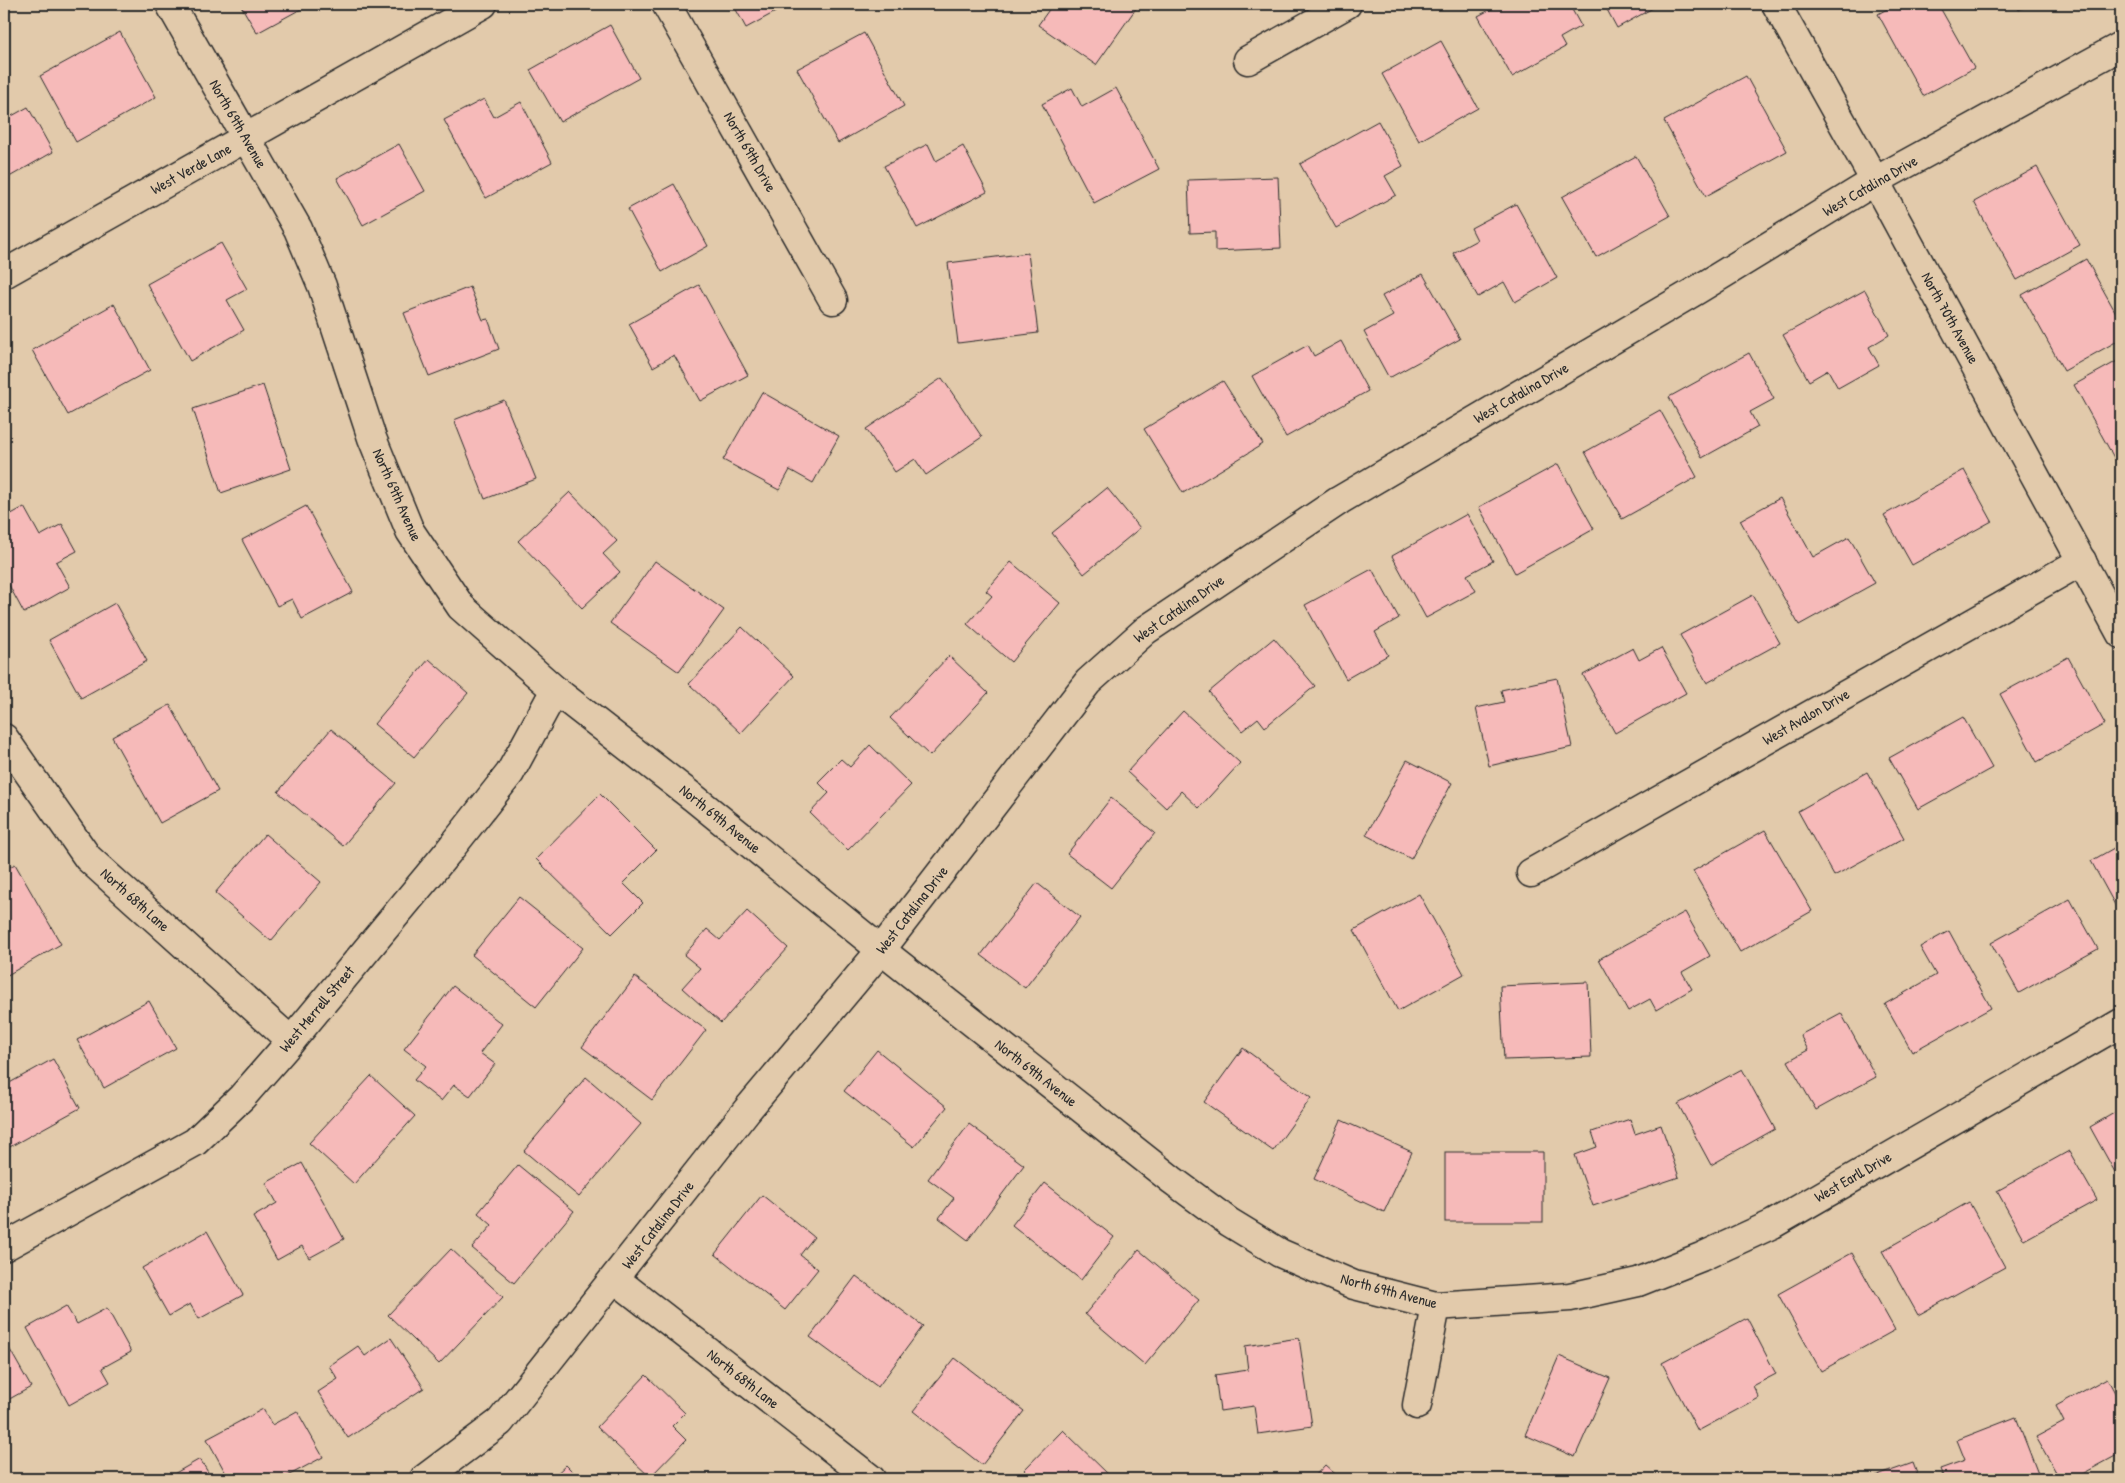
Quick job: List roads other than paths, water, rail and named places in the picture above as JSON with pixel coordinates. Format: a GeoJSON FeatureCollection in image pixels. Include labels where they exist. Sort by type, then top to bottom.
{"type":"FeatureCollection","features":[{"type":"Feature","properties":{"kind":"street","name":"North 69th Avenue"},"geometry":{"type":"LineString","coordinates":[[170,4],[298,229],[319,278],[372,438],[410,531],[461,606],[555,690],[694,798],[881,950],[1228,1222],[1280,1253],[1354,1286],[1436,1306],[1570,1297]]}},
{"type":"Feature","properties":{"kind":"street","name":"West Verde Lane"},"geometry":{"type":"LineString","coordinates":[[4,274],[483,4]]}},
{"type":"Feature","properties":{"kind":"street","name":"North 69th Drive"},"geometry":{"type":"LineString","coordinates":[[666,4],[833,300]]}},
{"type":"Feature","properties":{"kind":"street"},"geometry":{"type":"LineString","coordinates":[[1248,60],[1348,4]]}},
{"type":"Feature","properties":{"kind":"street","name":"North 70th Avenue"},"geometry":{"type":"LineString","coordinates":[[1776,4],[1875,181],[2121,634]]}},
{"type":"Feature","properties":{"kind":"street","name":"West Catalina Drive"},"geometry":{"type":"LineString","coordinates":[[424,1479],[500,1422],[747,1110],[881,950],[1088,682],[1146,630],[1340,500],[1697,290],[1875,181],[2121,46]]}},
{"type":"Feature","properties":{"kind":"street","name":"West Avalon Drive"},"geometry":{"type":"LineString","coordinates":[[1531,873],[2082,561]]}},
{"type":"Feature","properties":{"kind":"street","name":"West Merrell Street"},"geometry":{"type":"LineString","coordinates":[[4,1247],[195,1142],[242,1097],[292,1040],[448,852],[510,773],[555,690]]}},
{"type":"Feature","properties":{"kind":"street","name":"North 68th Lane"},"geometry":{"type":"LineString","coordinates":[[4,738],[88,858],[292,1040]]}},
{"type":"Feature","properties":{"kind":"street","name":"West Earll Drive"},"geometry":{"type":"LineString","coordinates":[[1570,1297],[1638,1282],[1701,1257],[1773,1224],[2121,1023]]}},
{"type":"Feature","properties":{"kind":"street","name":"North 68th Lane"},"geometry":{"type":"LineString","coordinates":[[615,1279],[871,1479]]}},
{"type":"Feature","properties":{"kind":"street"},"geometry":{"type":"LineString","coordinates":[[1417,1405],[1436,1306]]}}]}
